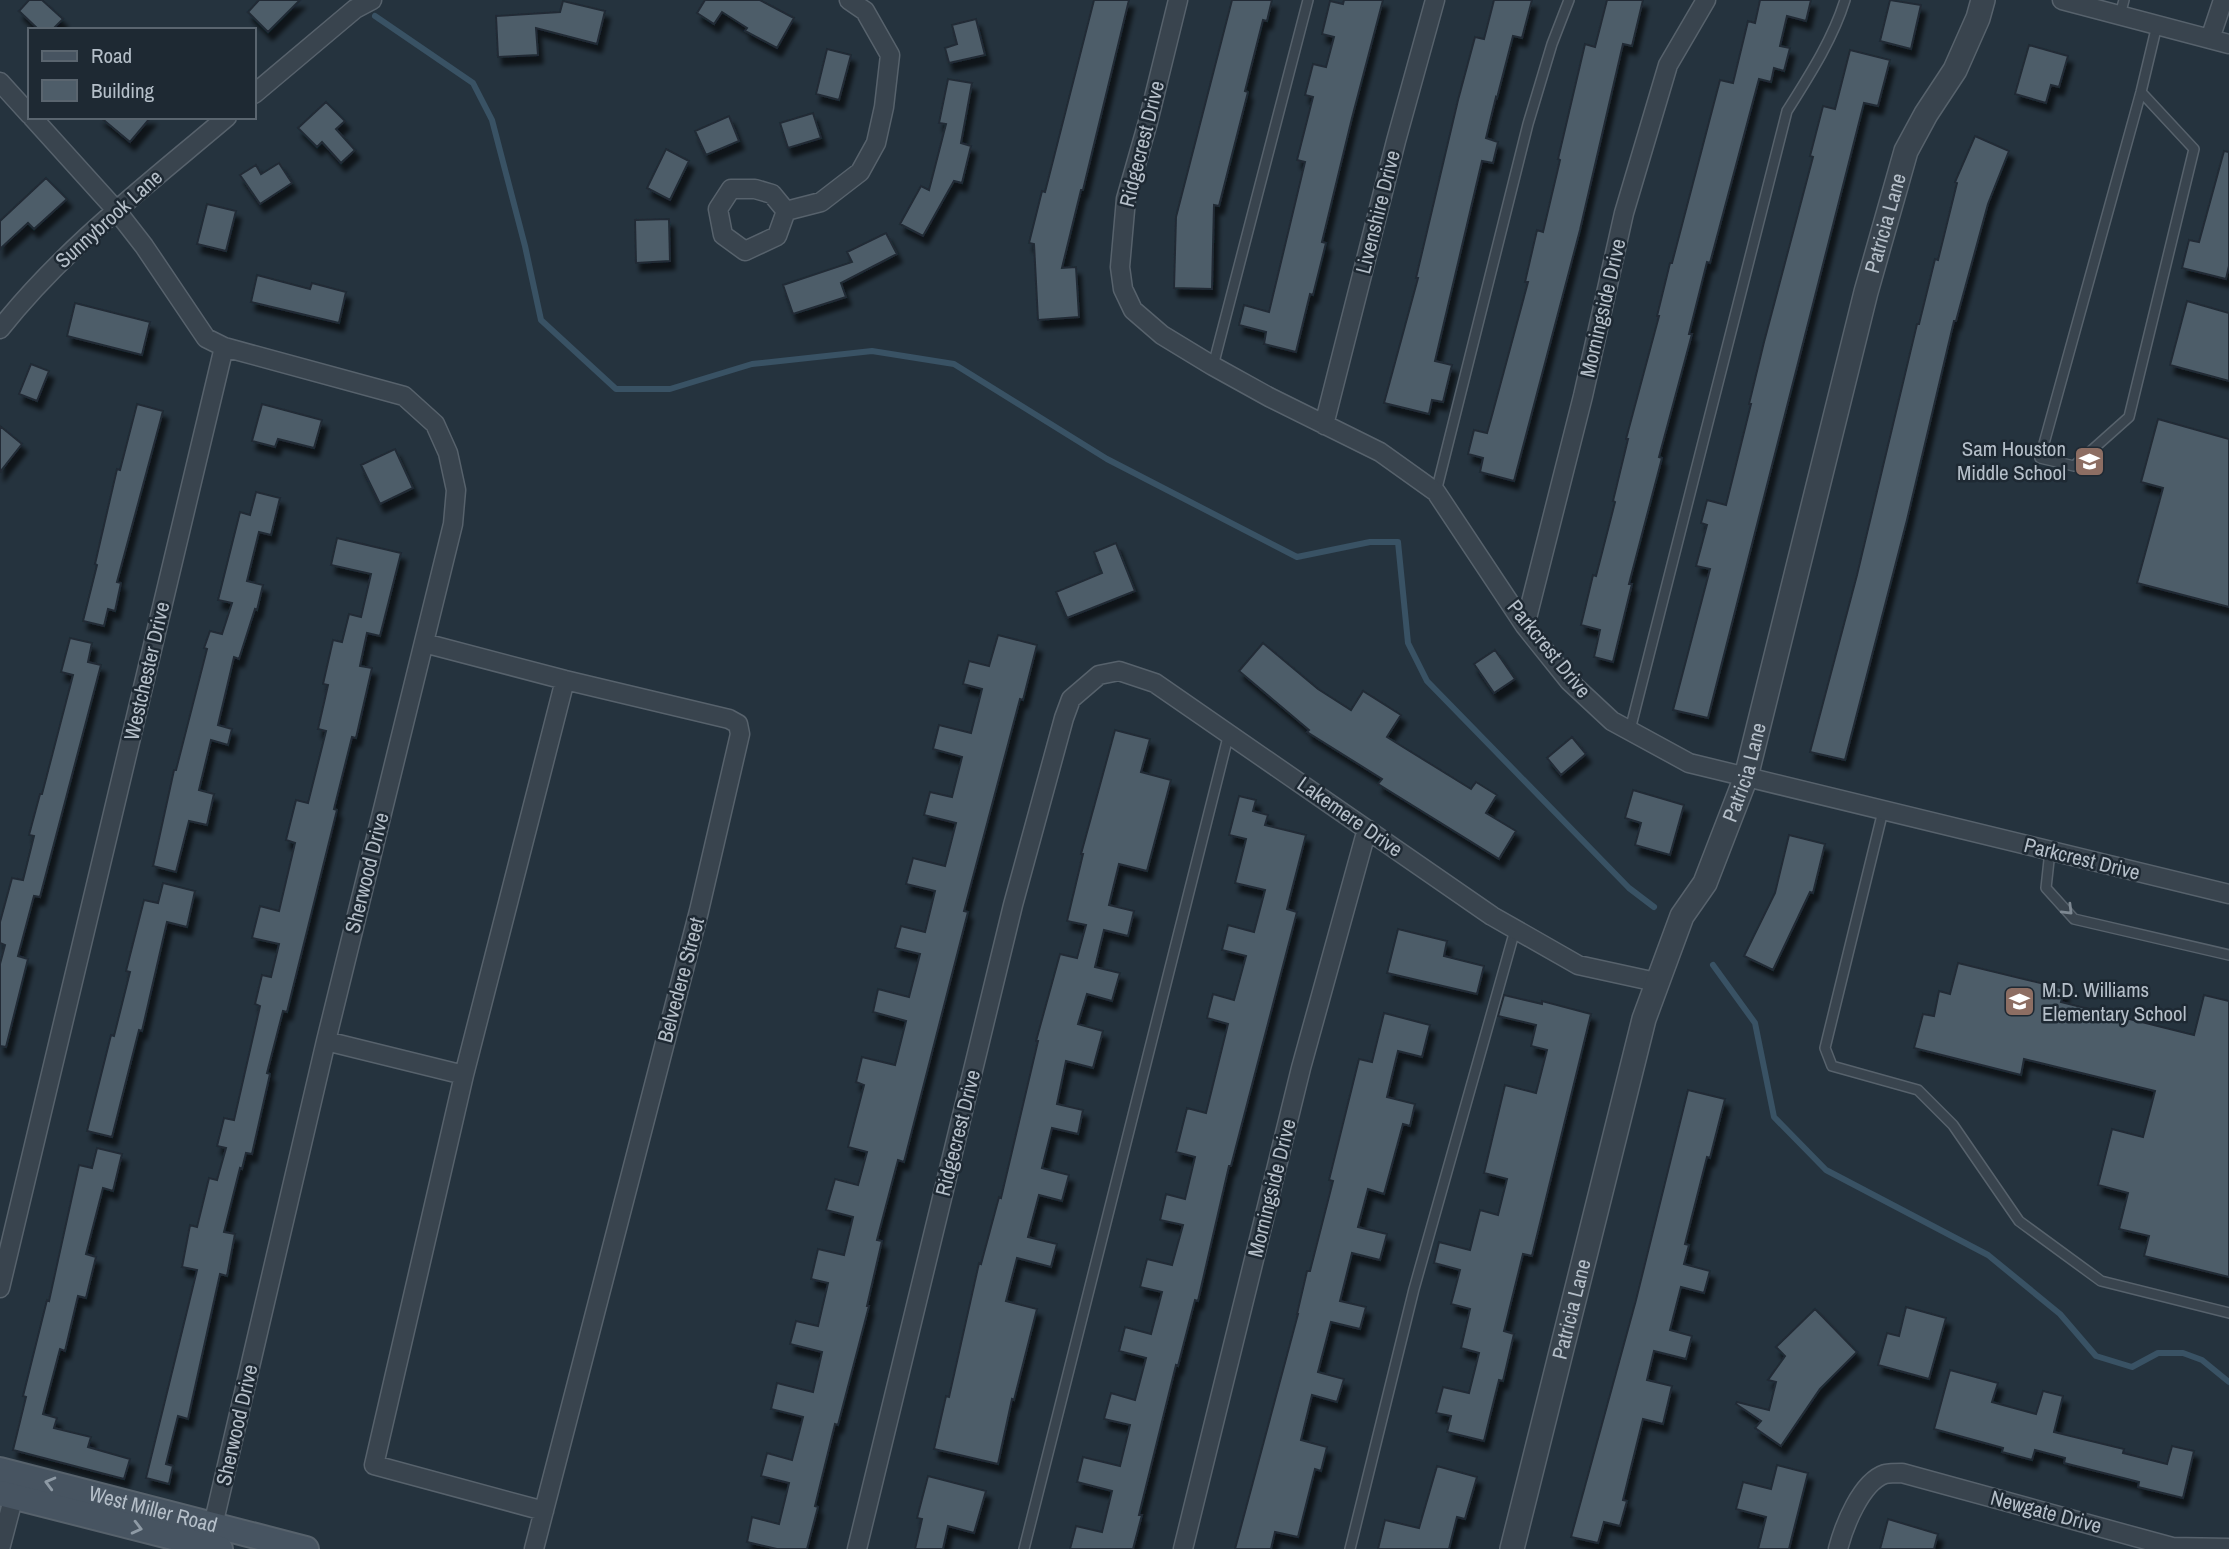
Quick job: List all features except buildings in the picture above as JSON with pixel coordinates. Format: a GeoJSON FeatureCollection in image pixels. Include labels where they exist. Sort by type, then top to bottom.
{"type":"FeatureCollection","features":[{"type":"Feature","properties":{"kind":"main road","name":"West Miller Road"},"geometry":{"type":"LineString","coordinates":[[8,1483],[214,1540]]}},
{"type":"Feature","properties":{"kind":"main road","name":"West Miller Road"},"geometry":{"type":"LineString","coordinates":[[8,1483],[174,1543],[214,1540],[306,1549]]}},
{"type":"Feature","properties":{"kind":"street"},"geometry":{"type":"LineString","coordinates":[[256,92],[355,9],[372,0]]}},
{"type":"Feature","properties":{"kind":"street"},"geometry":{"type":"LineString","coordinates":[[786,211],[821,202],[860,172],[876,143],[884,107],[890,55],[865,11],[849,0]]}},
{"type":"Feature","properties":{"kind":"street","name":"Ridgecrest Drive"},"geometry":{"type":"LineString","coordinates":[[1123,289],[1120,267],[1126,200],[1178,0]]}},
{"type":"Feature","properties":{"kind":"street","name":"Livenshire Drive"},"geometry":{"type":"LineString","coordinates":[[1324,425],[1396,141],[1436,0]]}},
{"type":"Feature","properties":{"kind":"street","name":"Morningside Drive"},"geometry":{"type":"LineString","coordinates":[[1525,626],[1583,396],[1624,213],[1668,65],[1706,0]]}},
{"type":"Feature","properties":{"kind":"street","name":"Patricia Lane"},"geometry":{"type":"LineString","coordinates":[[1512,1549],[1644,1019],[1682,916],[1705,883],[1746,777],[1863,306],[1906,151],[1955,70],[1983,0]]}},
{"type":"Feature","properties":{"kind":"street"},"geometry":{"type":"LineString","coordinates":[[2062,0],[2122,8],[2157,25],[2229,44]]}},
{"type":"Feature","properties":{"kind":"street"},"geometry":{"type":"LineString","coordinates":[[2210,38],[2223,0]]}},
{"type":"Feature","properties":{"kind":"street"},"geometry":{"type":"LineString","coordinates":[[0,82],[28,113]]}},
{"type":"Feature","properties":{"kind":"street"},"geometry":{"type":"LineString","coordinates":[[34,119],[116,210],[144,246],[206,338],[224,347]]}},
{"type":"Feature","properties":{"kind":"street","name":"Sunnybrook Lane"},"geometry":{"type":"LineString","coordinates":[[0,329],[27,295],[116,210],[224,119]]}},
{"type":"Feature","properties":{"kind":"street","name":"Parkcrest Drive"},"geometry":{"type":"LineString","coordinates":[[1123,289],[1133,310],[1162,335],[1213,366],[1380,452],[1436,492],[1525,626],[1569,681],[1612,720],[1630,730],[1689,762],[2229,894]]}},
{"type":"Feature","properties":{"kind":"street","name":"Sherwood Drive"},"geometry":{"type":"LineString","coordinates":[[214,1540],[326,1041],[453,524],[456,490],[448,453],[435,424],[404,396],[224,347]]}},
{"type":"Feature","properties":{"kind":"street","name":"Westchester Drive"},"geometry":{"type":"LineString","coordinates":[[0,1288],[224,347]]}},
{"type":"Feature","properties":{"kind":"street","name":"Belvedere Street"},"geometry":{"type":"LineString","coordinates":[[424,643],[729,719],[738,724],[740,734],[699,911],[534,1549]]}},
{"type":"Feature","properties":{"kind":"street","name":"Lakemere Drive"},"geometry":{"type":"LineString","coordinates":[[1064,718],[1071,699],[1099,675],[1119,671],[1155,682],[1492,916],[1578,965],[1656,982]]}},
{"type":"Feature","properties":{"kind":"street"},"geometry":{"type":"LineString","coordinates":[[544,1511],[374,1465],[464,1075],[565,680]]}},
{"type":"Feature","properties":{"kind":"street","name":"Ridgecrest Drive"},"geometry":{"type":"LineString","coordinates":[[857,1549],[1013,905],[1064,718]]}},
{"type":"Feature","properties":{"kind":"street","name":"Morningside Drive"},"geometry":{"type":"LineString","coordinates":[[1183,1549],[1301,1068],[1367,829]]}},
{"type":"Feature","properties":{"kind":"street"},"geometry":{"type":"LineString","coordinates":[[326,1041],[464,1075]]}},
{"type":"Feature","properties":{"kind":"street","name":"Newgate Drive"},"geometry":{"type":"LineString","coordinates":[[1838,1549],[1842,1532],[1866,1486],[1884,1475],[1902,1473],[2172,1547],[2229,1548]]}},
{"type":"Feature","properties":{"kind":"street"},"geometry":{"type":"LineString","coordinates":[[0,1549],[8,1483]]}},
{"type":"Feature","properties":{"kind":"lane"},"geometry":{"type":"LineString","coordinates":[[1213,366],[1308,0]]}},
{"type":"Feature","properties":{"kind":"lane"},"geometry":{"type":"LineString","coordinates":[[1436,492],[1528,124],[1552,44],[1569,0]]}},
{"type":"Feature","properties":{"kind":"lane"},"geometry":{"type":"LineString","coordinates":[[1630,730],[1787,111],[1808,77],[1845,0]]}},
{"type":"Feature","properties":{"kind":"lane"},"geometry":{"type":"LineString","coordinates":[[2141,92],[2194,149],[2129,417],[2074,467],[2040,458],[2157,25]]}},
{"type":"Feature","properties":{"kind":"lane"},"geometry":{"type":"LineString","coordinates":[[1024,1549],[1228,733]]}},
{"type":"Feature","properties":{"kind":"lane"},"geometry":{"type":"LineString","coordinates":[[1883,811],[1825,1048],[1832,1066],[1918,1090],[1953,1125],[2019,1221],[2101,1281],[2229,1313]]}},
{"type":"Feature","properties":{"kind":"lane"},"geometry":{"type":"LineString","coordinates":[[2050,851],[2046,888],[2074,919],[2229,955]]}},
{"type":"Feature","properties":{"kind":"lane"},"geometry":{"type":"LineString","coordinates":[[1350,1549],[1414,1289],[1516,930]]}},
{"type":"Feature","properties":{"kind":"waterway"},"geometry":{"type":"LineString","coordinates":[[375,16],[473,83],[492,120],[541,320],[616,389],[670,389],[752,364],[872,351],[954,364],[1107,459],[1297,557],[1370,542],[1398,542],[1408,643],[1427,681],[1629,888],[1654,907]]}},
{"type":"Feature","properties":{"kind":"waterway"},"geometry":{"type":"LineString","coordinates":[[1713,965],[1755,1023],[1774,1117],[1826,1170],[1988,1255],[2060,1314],[2096,1356],[2132,1367],[2158,1353],[2183,1353],[2202,1360],[2229,1382]]}},
{"type":"Feature","properties":{"kind":"place","name":"Sam Houston Middle School"},"geometry":{"type":"Point","coordinates":[2089,461]}},
{"type":"Feature","properties":{"kind":"place","name":"M.D. Williams Elementary School"},"geometry":{"type":"Point","coordinates":[2019,1002]}}]}
